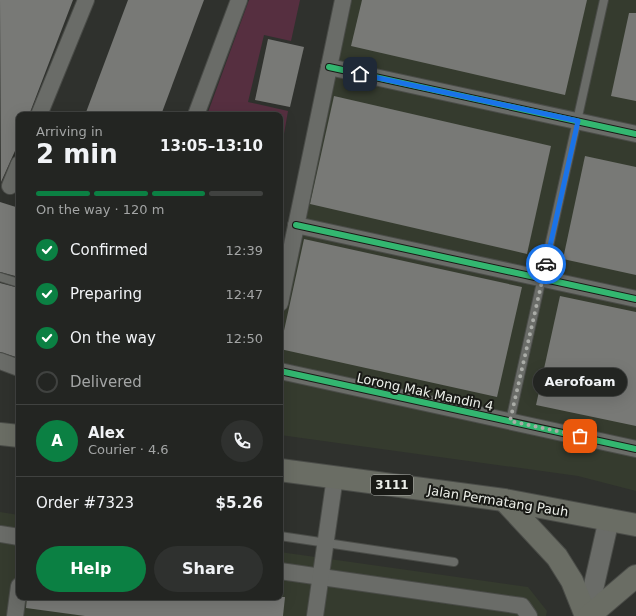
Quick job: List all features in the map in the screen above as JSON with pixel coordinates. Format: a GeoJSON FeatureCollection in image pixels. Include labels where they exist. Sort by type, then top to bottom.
{"type":"FeatureCollection","features":[{"type":"Feature","properties":{"kind":"main road"},"geometry":{"type":"LineString","coordinates":[[0,434],[16,436]]}},
{"type":"Feature","properties":{"kind":"main road","name":"Jalan Permatang Pauh"},"geometry":{"type":"LineString","coordinates":[[283,470],[504,500],[636,525]]}},
{"type":"Feature","properties":{"kind":"main road"},"geometry":{"type":"LineString","coordinates":[[504,500],[557,557],[572,581],[587,616],[636,576]]}},
{"type":"Feature","properties":{"kind":"street"},"geometry":{"type":"LineString","coordinates":[[40,112],[86,0]]}},
{"type":"Feature","properties":{"kind":"street"},"geometry":{"type":"LineString","coordinates":[[197,112],[239,0]]}},
{"type":"Feature","properties":{"kind":"street"},"geometry":{"type":"LineString","coordinates":[[283,288],[343,0]]}},
{"type":"Feature","properties":{"kind":"street"},"geometry":{"type":"LineString","coordinates":[[329,67],[636,134]]}},
{"type":"Feature","properties":{"kind":"street"},"geometry":{"type":"LineString","coordinates":[[10,186],[16,171]]}},
{"type":"Feature","properties":{"kind":"street"},"geometry":{"type":"LineString","coordinates":[[296,225],[636,299]]}},
{"type":"Feature","properties":{"kind":"street"},"geometry":{"type":"LineString","coordinates":[[0,361],[16,367]]}},
{"type":"Feature","properties":{"kind":"street","name":"Lorong Mak Mandin 4"},"geometry":{"type":"LineString","coordinates":[[283,372],[636,449]]}},
{"type":"Feature","properties":{"kind":"street"},"geometry":{"type":"LineString","coordinates":[[315,616],[335,478]]}},
{"type":"Feature","properties":{"kind":"street"},"geometry":{"type":"LineString","coordinates":[[587,616],[608,519]]}},
{"type":"Feature","properties":{"kind":"street"},"geometry":{"type":"LineString","coordinates":[[0,534],[16,537]]}},
{"type":"Feature","properties":{"kind":"street"},"geometry":{"type":"LineString","coordinates":[[283,571],[522,606],[529,616]]}},
{"type":"Feature","properties":{"kind":"street"},"geometry":{"type":"LineString","coordinates":[[15,616],[17,600]]}},
{"type":"Feature","properties":{"kind":"lane"},"geometry":{"type":"LineString","coordinates":[[510,421],[604,0]]}},
{"type":"Feature","properties":{"kind":"lane"},"geometry":{"type":"LineString","coordinates":[[0,276],[16,282]]}},
{"type":"Feature","properties":{"kind":"lane"},"geometry":{"type":"LineString","coordinates":[[283,536],[454,562]]}},
{"type":"Feature","properties":{"kind":"shaded area"},"geometry":{"type":"Polygon","coordinates":[[[249,0],[300,0],[291,41],[264,35],[248,102],[288,111],[283,140],[283,112],[208,112],[249,0]]]}},
{"type":"Feature","properties":{"kind":"shaded area"},"geometry":{"type":"Polygon","coordinates":[[[340,0],[636,0],[636,491],[578,476],[283,435],[283,274],[340,0]]]}},
{"type":"Feature","properties":{"kind":"shaded area"},"geometry":{"type":"Polygon","coordinates":[[[0,512],[16,515],[16,600],[283,600],[283,552],[528,587],[547,611],[546,616],[0,616],[0,512]]]}},
{"type":"Feature","properties":{"kind":"building"},"geometry":{"type":"Polygon","coordinates":[[[0,0],[73,0],[30,112],[16,112],[16,149],[1,182],[1,189],[0,0]]]}},
{"type":"Feature","properties":{"kind":"building"},"geometry":{"type":"Polygon","coordinates":[[[128,0],[204,0],[162,112],[86,112],[128,0]]]}},
{"type":"Feature","properties":{"kind":"building"},"geometry":{"type":"Polygon","coordinates":[[[362,0],[587,0],[565,95],[351,46],[362,0]]]}},
{"type":"Feature","properties":{"kind":"building"},"geometry":{"type":"Polygon","coordinates":[[[629,13],[636,13],[636,101],[611,96],[629,13]]]}},
{"type":"Feature","properties":{"kind":"building"},"geometry":{"type":"Polygon","coordinates":[[[268,39],[304,47],[290,107],[255,100],[268,39]]]}},
{"type":"Feature","properties":{"kind":"building"},"geometry":{"type":"Polygon","coordinates":[[[334,96],[551,146],[527,254],[310,204],[334,96]]]}},
{"type":"Feature","properties":{"kind":"building"},"geometry":{"type":"Polygon","coordinates":[[[585,156],[636,167],[636,275],[563,259],[585,156]]]}},
{"type":"Feature","properties":{"kind":"building"},"geometry":{"type":"Polygon","coordinates":[[[0,202],[16,207],[16,276],[0,272],[0,202]]]}},
{"type":"Feature","properties":{"kind":"building"},"geometry":{"type":"Polygon","coordinates":[[[304,239],[522,287],[497,397],[283,350],[283,335],[304,239]]]}},
{"type":"Feature","properties":{"kind":"building"},"geometry":{"type":"Polygon","coordinates":[[[0,283],[16,287],[16,357],[0,352],[0,283]]]}},
{"type":"Feature","properties":{"kind":"building"},"geometry":{"type":"Polygon","coordinates":[[[560,296],[636,312],[636,426],[536,405],[560,296]]]}},
{"type":"Feature","properties":{"kind":"building"},"geometry":{"type":"Polygon","coordinates":[[[283,597],[285,597],[283,616],[85,616],[26,608],[27,600],[283,600],[283,597]]]}},
{"type":"Feature","properties":{"kind":"cycle path"},"geometry":{"type":"LineString","coordinates":[[329,67],[636,134]]}},
{"type":"Feature","properties":{"kind":"cycle path"},"geometry":{"type":"LineString","coordinates":[[296,225],[636,299]]}},
{"type":"Feature","properties":{"kind":"cycle path"},"geometry":{"type":"LineString","coordinates":[[283,372],[636,449]]}},
{"type":"Feature","properties":{"kind":"way so far"},"geometry":{"type":"LineString","coordinates":[[546,264],[510,421],[580,436]]}},
{"type":"Feature","properties":{"kind":"place","name":"Aerofoam"},"geometry":{"type":"Point","coordinates":[580,436]}},
{"type":"Feature","properties":{"kind":"route"},"geometry":{"type":"LineString","coordinates":[[360,74],[578,121],[546,264]]}}]}
